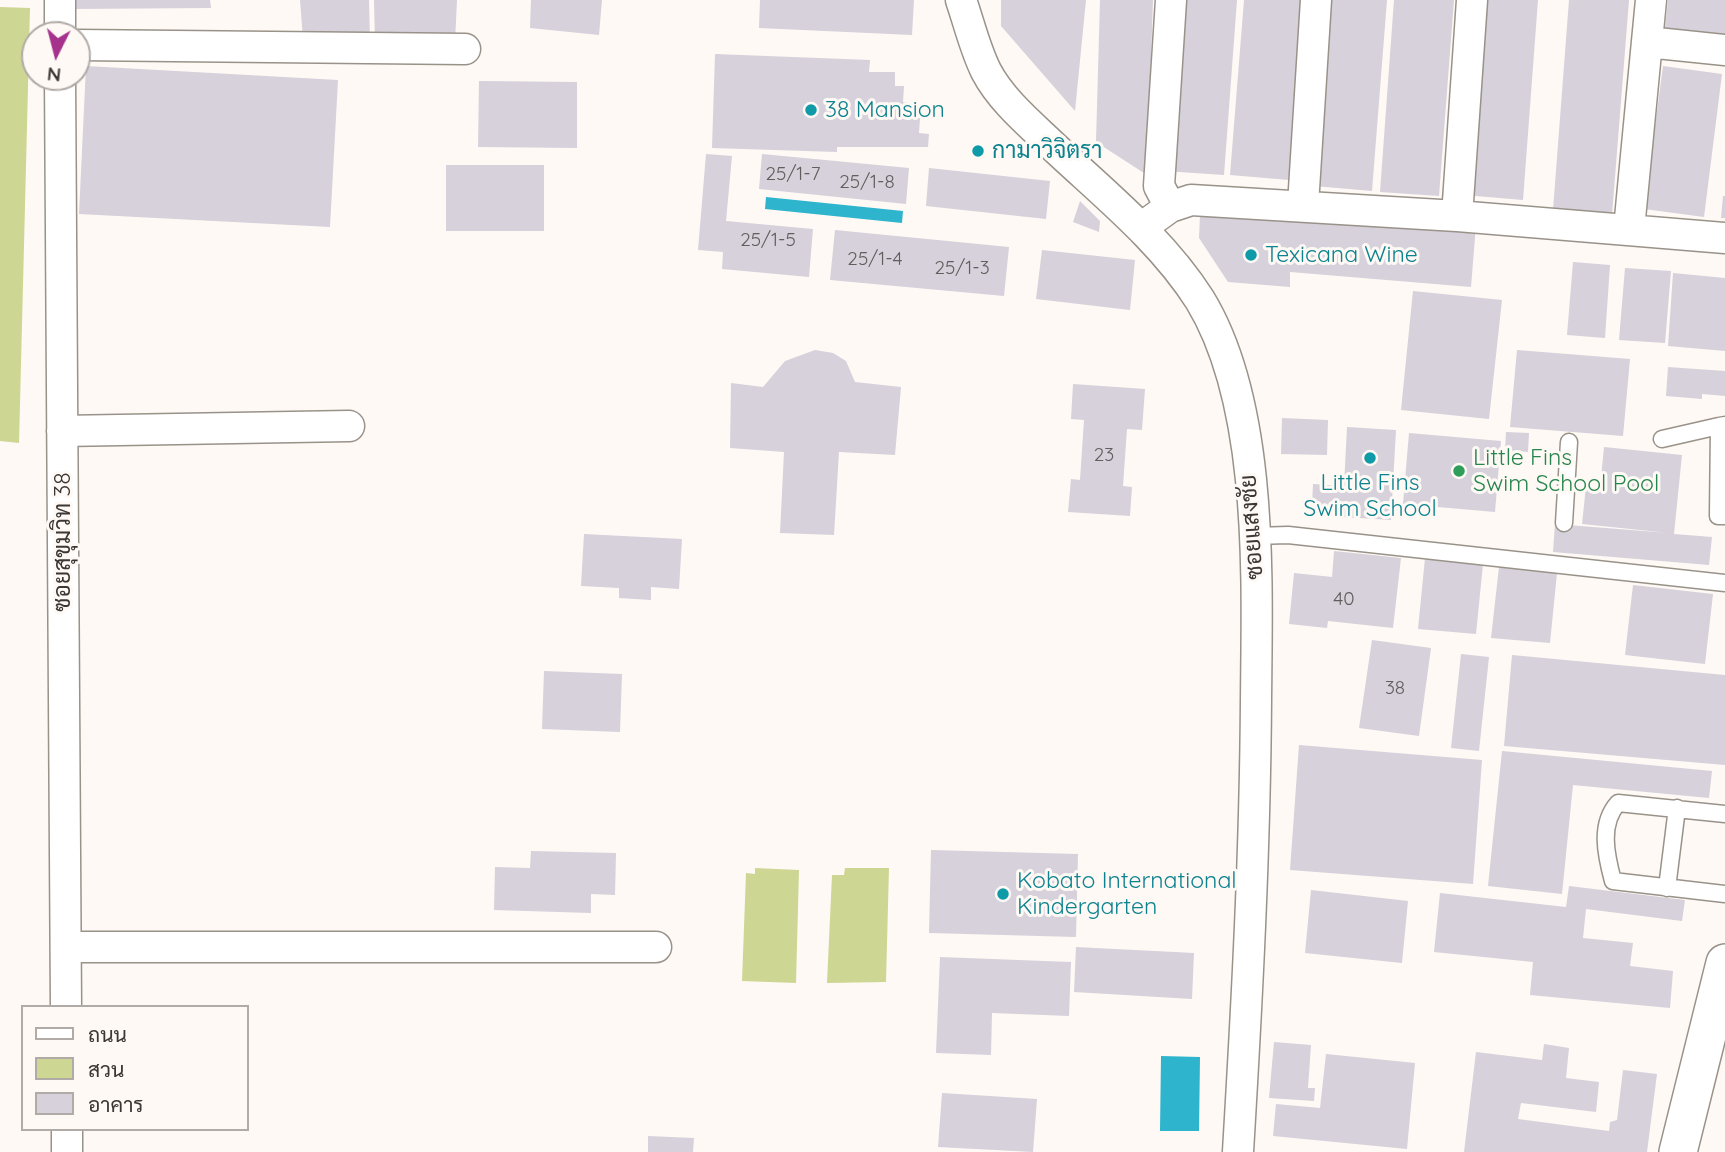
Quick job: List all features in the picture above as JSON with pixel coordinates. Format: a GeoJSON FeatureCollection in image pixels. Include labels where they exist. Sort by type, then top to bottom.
{"type":"FeatureCollection","features":[{"type":"Feature","properties":{"kind":"street"},"geometry":{"type":"LineString","coordinates":[[60,0],[60,21]]}},
{"type":"Feature","properties":{"kind":"street","name":"ซอยแสงชัย"},"geometry":{"type":"LineString","coordinates":[[961,0],[986,72],[1005,97],[1141,228],[1199,300],[1225,353],[1236,386],[1254,510],[1255,536],[1255,867],[1238,1152]]}},
{"type":"Feature","properties":{"kind":"street"},"geometry":{"type":"LineString","coordinates":[[1170,207],[1158,186],[1171,0]]}},
{"type":"Feature","properties":{"kind":"street"},"geometry":{"type":"LineString","coordinates":[[1303,205],[1316,0]]}},
{"type":"Feature","properties":{"kind":"street"},"geometry":{"type":"LineString","coordinates":[[1457,216],[1472,0]]}},
{"type":"Feature","properties":{"kind":"street"},"geometry":{"type":"LineString","coordinates":[[1629,229],[1651,0]]}},
{"type":"Feature","properties":{"kind":"street"},"geometry":{"type":"LineString","coordinates":[[1647,42],[1725,50]]}},
{"type":"Feature","properties":{"kind":"street"},"geometry":{"type":"LineString","coordinates":[[91,45],[465,49]]}},
{"type":"Feature","properties":{"kind":"street","name":"ซอยสุขุมวิท 38"},"geometry":{"type":"LineString","coordinates":[[60,91],[66,1005]]}},
{"type":"Feature","properties":{"kind":"street"},"geometry":{"type":"LineString","coordinates":[[1141,228],[1170,207],[1191,200],[1303,205],[1725,238]]}},
{"type":"Feature","properties":{"kind":"street"},"geometry":{"type":"LineString","coordinates":[[62,431],[349,426]]}},
{"type":"Feature","properties":{"kind":"street"},"geometry":{"type":"LineString","coordinates":[[66,947],[656,947]]}},
{"type":"Feature","properties":{"kind":"street"},"geometry":{"type":"LineString","coordinates":[[1678,1152],[1725,963]]}},
{"type":"Feature","properties":{"kind":"street"},"geometry":{"type":"LineString","coordinates":[[67,1131],[67,1152]]}},
{"type":"Feature","properties":{"kind":"lane"},"geometry":{"type":"LineString","coordinates":[[1662,439],[1722,425],[1718,516],[1725,516]]}},
{"type":"Feature","properties":{"kind":"lane"},"geometry":{"type":"LineString","coordinates":[[1564,523],[1569,443]]}},
{"type":"Feature","properties":{"kind":"lane"},"geometry":{"type":"LineString","coordinates":[[1255,536],[1288,535],[1725,583]]}},
{"type":"Feature","properties":{"kind":"lane"},"geometry":{"type":"LineString","coordinates":[[1725,814],[1618,803],[1608,814],[1605,854],[1613,881],[1725,894]]}},
{"type":"Feature","properties":{"kind":"lane"},"geometry":{"type":"LineString","coordinates":[[1667,888],[1677,808]]}},
{"type":"Feature","properties":{"kind":"green space"},"geometry":{"type":"Polygon","coordinates":[[[0,7],[30,8],[30,21],[21,21],[21,91],[28,91],[19,443],[0,441],[0,7]]]}},
{"type":"Feature","properties":{"kind":"green space"},"geometry":{"type":"Polygon","coordinates":[[[755,868],[799,870],[796,983],[742,981],[746,873],[755,874],[755,868]]]}},
{"type":"Feature","properties":{"kind":"green space"},"geometry":{"type":"Polygon","coordinates":[[[845,868],[889,868],[886,982],[827,983],[832,875],[844,875],[845,868]]]}},
{"type":"Feature","properties":{"kind":"water"},"geometry":{"type":"Polygon","coordinates":[[[766,197],[903,211],[902,223],[765,209],[766,197]]]}},
{"type":"Feature","properties":{"kind":"water"},"geometry":{"type":"Polygon","coordinates":[[[1161,1056],[1200,1057],[1199,1131],[1160,1131],[1161,1056]]]}},
{"type":"Feature","properties":{"kind":"building"},"geometry":{"type":"Polygon","coordinates":[[[72,0],[210,0],[211,8],[72,9],[72,0]]]}},
{"type":"Feature","properties":{"kind":"building"},"geometry":{"type":"Polygon","coordinates":[[[300,0],[369,0],[370,41],[303,39],[300,0]]]}},
{"type":"Feature","properties":{"kind":"building"},"geometry":{"type":"Polygon","coordinates":[[[374,0],[457,0],[455,42],[375,42],[374,0]]]}},
{"type":"Feature","properties":{"kind":"building"},"geometry":{"type":"Polygon","coordinates":[[[531,0],[602,0],[599,35],[530,28],[531,0]]]}},
{"type":"Feature","properties":{"kind":"building"},"geometry":{"type":"Polygon","coordinates":[[[760,0],[914,0],[912,35],[759,28],[760,0]]]}},
{"type":"Feature","properties":{"kind":"building"},"geometry":{"type":"Polygon","coordinates":[[[1001,0],[1086,0],[1075,111],[1001,26],[1001,0]]]}},
{"type":"Feature","properties":{"kind":"building"},"geometry":{"type":"Polygon","coordinates":[[[1100,0],[1153,0],[1147,175],[1096,142],[1100,0]]]}},
{"type":"Feature","properties":{"kind":"building"},"geometry":{"type":"Polygon","coordinates":[[[1177,0],[1237,0],[1224,175],[1164,171],[1177,0]]]}},
{"type":"Feature","properties":{"kind":"building"},"geometry":{"type":"Polygon","coordinates":[[[1244,0],[1303,0],[1289,180],[1230,175],[1244,0]]]}},
{"type":"Feature","properties":{"kind":"building"},"geometry":{"type":"Polygon","coordinates":[[[1328,0],[1387,0],[1372,191],[1314,186],[1328,0]]]}},
{"type":"Feature","properties":{"kind":"building"},"geometry":{"type":"Polygon","coordinates":[[[1394,0],[1454,0],[1439,196],[1380,192],[1394,0]]]}},
{"type":"Feature","properties":{"kind":"building"},"geometry":{"type":"Polygon","coordinates":[[[1479,0],[1538,0],[1523,200],[1464,195],[1479,0]]]}},
{"type":"Feature","properties":{"kind":"building"},"geometry":{"type":"Polygon","coordinates":[[[1569,0],[1629,0],[1612,215],[1553,210],[1569,0]]]}},
{"type":"Feature","properties":{"kind":"building"},"geometry":{"type":"Polygon","coordinates":[[[1668,0],[1725,0],[1725,35],[1665,29],[1668,0]]]}},
{"type":"Feature","properties":{"kind":"building","name":"38 Mansion"},"geometry":{"type":"Polygon","coordinates":[[[715,54],[870,60],[869,72],[895,72],[895,86],[904,86],[903,102],[909,103],[908,118],[920,118],[919,133],[929,134],[928,147],[837,147],[837,152],[712,148],[715,54]]]}},
{"type":"Feature","properties":{"kind":"building"},"geometry":{"type":"Polygon","coordinates":[[[91,66],[338,80],[330,227],[79,214],[85,91],[91,91],[91,66]]]}},
{"type":"Feature","properties":{"kind":"building"},"geometry":{"type":"Polygon","coordinates":[[[1663,66],[1722,74],[1704,217],[1644,209],[1663,66]]]}},
{"type":"Feature","properties":{"kind":"building"},"geometry":{"type":"Polygon","coordinates":[[[479,81],[577,82],[577,148],[478,147],[479,81]]]}},
{"type":"Feature","properties":{"kind":"building"},"geometry":{"type":"Polygon","coordinates":[[[706,154],[732,156],[726,221],[813,229],[809,277],[722,269],[723,252],[698,250],[706,154]]]}},
{"type":"Feature","properties":{"kind":"building"},"geometry":{"type":"Polygon","coordinates":[[[762,154],[909,168],[906,204],[759,189],[762,154]]]}},
{"type":"Feature","properties":{"kind":"building"},"geometry":{"type":"Polygon","coordinates":[[[446,165],[544,165],[544,231],[446,231],[446,165]]]}},
{"type":"Feature","properties":{"kind":"building"},"geometry":{"type":"Polygon","coordinates":[[[929,168],[1050,181],[1046,219],[926,206],[929,168]]]}},
{"type":"Feature","properties":{"kind":"building"},"geometry":{"type":"Polygon","coordinates":[[[1723,196],[1725,218],[1721,218],[1723,196]]]}},
{"type":"Feature","properties":{"kind":"building"},"geometry":{"type":"Polygon","coordinates":[[[1080,201],[1100,221],[1099,232],[1073,222],[1080,201]]]}},
{"type":"Feature","properties":{"kind":"building"},"geometry":{"type":"Polygon","coordinates":[[[1200,215],[1425,229],[1427,221],[1476,225],[1471,287],[1290,272],[1290,287],[1228,282],[1199,238],[1200,215]]]}},
{"type":"Feature","properties":{"kind":"building"},"geometry":{"type":"Polygon","coordinates":[[[835,230],[1009,247],[1004,296],[830,280],[835,230]]]}},
{"type":"Feature","properties":{"kind":"building"},"geometry":{"type":"Polygon","coordinates":[[[1042,250],[1135,260],[1130,310],[1036,299],[1042,250]]]}},
{"type":"Feature","properties":{"kind":"building"},"geometry":{"type":"Polygon","coordinates":[[[1573,262],[1610,265],[1605,338],[1567,335],[1573,262]]]}},
{"type":"Feature","properties":{"kind":"building"},"geometry":{"type":"Polygon","coordinates":[[[1625,268],[1671,271],[1665,343],[1619,340],[1625,268]]]}},
{"type":"Feature","properties":{"kind":"building"},"geometry":{"type":"Polygon","coordinates":[[[1673,273],[1725,278],[1725,351],[1668,346],[1673,273]]]}},
{"type":"Feature","properties":{"kind":"building"},"geometry":{"type":"Polygon","coordinates":[[[1413,291],[1502,300],[1489,419],[1401,410],[1413,291]]]}},
{"type":"Feature","properties":{"kind":"building"},"geometry":{"type":"Polygon","coordinates":[[[815,350],[833,353],[846,361],[855,382],[901,387],[895,455],[839,452],[834,535],[780,533],[784,452],[730,448],[731,383],[763,387],[785,361],[815,350]]]}},
{"type":"Feature","properties":{"kind":"building"},"geometry":{"type":"Polygon","coordinates":[[[1517,350],[1630,359],[1623,436],[1510,427],[1517,350]]]}},
{"type":"Feature","properties":{"kind":"building"},"geometry":{"type":"Polygon","coordinates":[[[1668,367],[1725,371],[1725,396],[1702,394],[1702,399],[1666,396],[1668,367]]]}},
{"type":"Feature","properties":{"kind":"building"},"geometry":{"type":"Polygon","coordinates":[[[1073,384],[1145,389],[1142,430],[1127,429],[1123,486],[1132,487],[1130,516],[1068,512],[1071,479],[1080,480],[1084,420],[1071,419],[1073,384]]]}},
{"type":"Feature","properties":{"kind":"building"},"geometry":{"type":"Polygon","coordinates":[[[1282,418],[1328,420],[1327,455],[1281,454],[1282,418]]]}},
{"type":"Feature","properties":{"kind":"building","name":"Little Fins Swim School"},"geometry":{"type":"Polygon","coordinates":[[[1347,427],[1396,430],[1391,520],[1343,517],[1343,507],[1312,505],[1313,484],[1344,486],[1347,427]]]}},
{"type":"Feature","properties":{"kind":"building"},"geometry":{"type":"Polygon","coordinates":[[[1506,432],[1529,433],[1528,452],[1505,450],[1506,432]]]}},
{"type":"Feature","properties":{"kind":"building"},"geometry":{"type":"Polygon","coordinates":[[[1409,433],[1501,441],[1495,512],[1403,504],[1409,433]]]}},
{"type":"Feature","properties":{"kind":"building"},"geometry":{"type":"Polygon","coordinates":[[[1604,447],[1682,455],[1674,534],[1712,537],[1709,565],[1553,552],[1555,524],[1669,533],[1582,524],[1586,486],[1600,488],[1604,447]]]}},
{"type":"Feature","properties":{"kind":"building"},"geometry":{"type":"Polygon","coordinates":[[[584,534],[682,539],[679,589],[651,587],[651,600],[619,598],[619,588],[581,586],[584,534]]]}},
{"type":"Feature","properties":{"kind":"building"},"geometry":{"type":"Polygon","coordinates":[[[1334,551],[1401,558],[1393,628],[1328,621],[1327,628],[1289,624],[1294,573],[1332,577],[1334,551]]]}},
{"type":"Feature","properties":{"kind":"building"},"geometry":{"type":"Polygon","coordinates":[[[1425,558],[1483,564],[1476,634],[1418,629],[1425,558]]]}},
{"type":"Feature","properties":{"kind":"building"},"geometry":{"type":"Polygon","coordinates":[[[1499,567],[1557,573],[1550,643],[1491,638],[1499,567]]]}},
{"type":"Feature","properties":{"kind":"building"},"geometry":{"type":"Polygon","coordinates":[[[1633,585],[1713,594],[1705,664],[1625,655],[1633,585]]]}},
{"type":"Feature","properties":{"kind":"building"},"geometry":{"type":"Polygon","coordinates":[[[1372,640],[1431,648],[1419,736],[1359,728],[1372,640]]]}},
{"type":"Feature","properties":{"kind":"building"},"geometry":{"type":"Polygon","coordinates":[[[1461,654],[1489,657],[1479,751],[1451,748],[1461,654]]]}},
{"type":"Feature","properties":{"kind":"building"},"geometry":{"type":"Polygon","coordinates":[[[1512,655],[1725,675],[1725,765],[1504,746],[1512,655]]]}},
{"type":"Feature","properties":{"kind":"building"},"geometry":{"type":"Polygon","coordinates":[[[544,671],[622,674],[620,732],[542,729],[544,671]]]}},
{"type":"Feature","properties":{"kind":"building"},"geometry":{"type":"Polygon","coordinates":[[[1299,745],[1482,760],[1473,884],[1290,870],[1299,745]]]}},
{"type":"Feature","properties":{"kind":"building"},"geometry":{"type":"Polygon","coordinates":[[[1502,751],[1712,771],[1709,798],[1573,785],[1562,894],[1488,886],[1502,751]]]}},
{"type":"Feature","properties":{"kind":"building","name":"Kobato International Kindergarten"},"geometry":{"type":"Polygon","coordinates":[[[931,850],[1078,854],[1076,937],[929,933],[931,850]]]}},
{"type":"Feature","properties":{"kind":"building"},"geometry":{"type":"Polygon","coordinates":[[[531,851],[616,853],[615,895],[591,894],[591,913],[494,910],[495,867],[530,868],[531,851]]]}},
{"type":"Feature","properties":{"kind":"building"},"geometry":{"type":"Polygon","coordinates":[[[1569,886],[1685,900],[1682,921],[1586,909],[1583,938],[1633,943],[1630,966],[1673,971],[1670,1008],[1530,995],[1533,962],[1434,952],[1440,893],[1566,907],[1569,886]]]}},
{"type":"Feature","properties":{"kind":"building"},"geometry":{"type":"Polygon","coordinates":[[[1311,890],[1408,901],[1402,963],[1305,953],[1311,890]]]}},
{"type":"Feature","properties":{"kind":"building"},"geometry":{"type":"Polygon","coordinates":[[[1076,947],[1194,953],[1192,999],[1074,992],[1076,947]]]}},
{"type":"Feature","properties":{"kind":"building"},"geometry":{"type":"Polygon","coordinates":[[[940,957],[1071,962],[1069,1016],[992,1013],[991,1055],[936,1053],[940,957]]]}},
{"type":"Feature","properties":{"kind":"building"},"geometry":{"type":"Polygon","coordinates":[[[1274,1042],[1311,1045],[1308,1088],[1315,1088],[1314,1101],[1269,1098],[1274,1042]]]}},
{"type":"Feature","properties":{"kind":"building"},"geometry":{"type":"Polygon","coordinates":[[[1544,1044],[1569,1048],[1566,1078],[1599,1082],[1596,1112],[1521,1103],[1518,1119],[1609,1131],[1610,1122],[1617,1120],[1623,1070],[1657,1074],[1647,1152],[1464,1152],[1476,1052],[1542,1060],[1544,1044]]]}},
{"type":"Feature","properties":{"kind":"building"},"geometry":{"type":"Polygon","coordinates":[[[1326,1054],[1415,1063],[1407,1149],[1273,1136],[1276,1104],[1320,1108],[1326,1054]]]}},
{"type":"Feature","properties":{"kind":"building"},"geometry":{"type":"Polygon","coordinates":[[[942,1093],[1037,1099],[1033,1152],[938,1147],[942,1093]]]}},
{"type":"Feature","properties":{"kind":"building"},"geometry":{"type":"Polygon","coordinates":[[[648,1136],[694,1138],[693,1152],[648,1152],[648,1136]]]}},
{"type":"Feature","properties":{"kind":"place","name":"38 Mansion"},"geometry":{"type":"Point","coordinates":[811,110]}},
{"type":"Feature","properties":{"kind":"place","name":"กามาวิจิตรา"},"geometry":{"type":"Point","coordinates":[978,151]}},
{"type":"Feature","properties":{"kind":"place","name":"Texicana Wine"},"geometry":{"type":"Point","coordinates":[1251,255]}},
{"type":"Feature","properties":{"kind":"place","name":"Little Fins Swim School"},"geometry":{"type":"Point","coordinates":[1370,458]}},
{"type":"Feature","properties":{"kind":"place","name":"Little Fins Swim School Pool"},"geometry":{"type":"Point","coordinates":[1459,471]}},
{"type":"Feature","properties":{"kind":"place","name":"Kobato International Kindergarten"},"geometry":{"type":"Point","coordinates":[1003,894]}}]}
